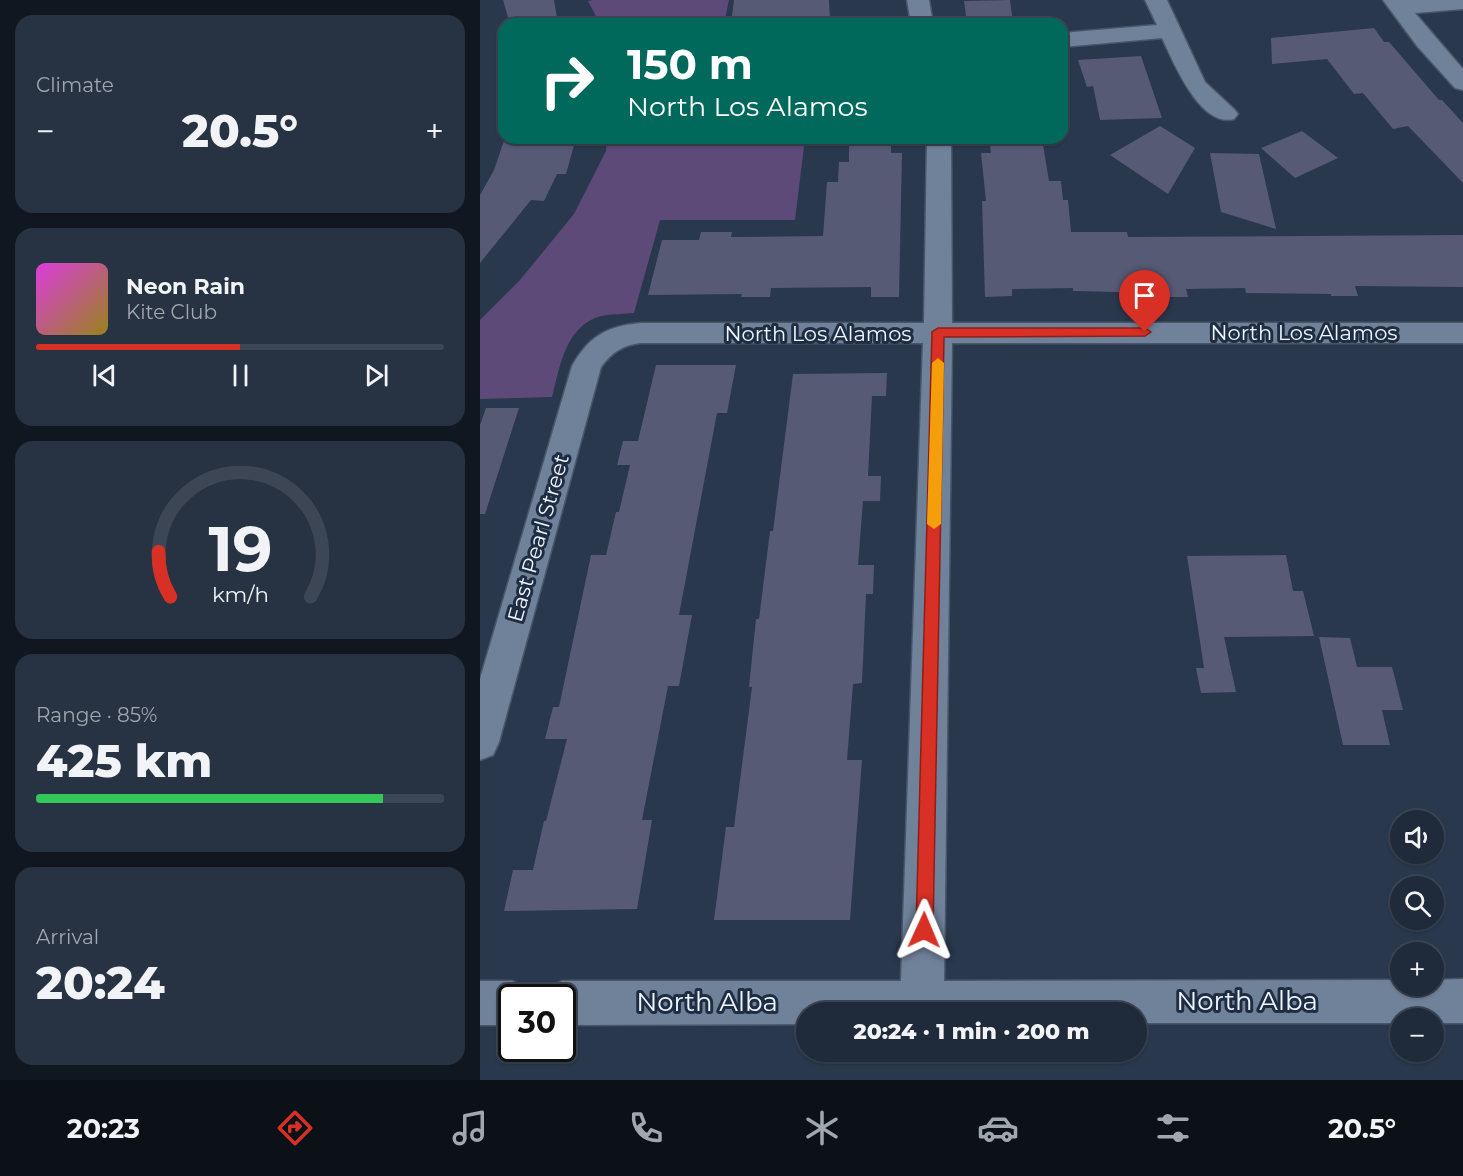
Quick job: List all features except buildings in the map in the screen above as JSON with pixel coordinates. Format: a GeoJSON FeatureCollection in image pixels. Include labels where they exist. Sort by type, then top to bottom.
{"type":"FeatureCollection","features":[{"type":"Feature","properties":{"kind":"street"},"geometry":{"type":"LineString","coordinates":[[918,0],[921,18]]}},
{"type":"Feature","properties":{"kind":"street"},"geometry":{"type":"LineString","coordinates":[[1156,0],[1195,85],[1226,114]]}},
{"type":"Feature","properties":{"kind":"street"},"geometry":{"type":"LineString","coordinates":[[1397,4],[1463,3]]}},
{"type":"Feature","properties":{"kind":"street"},"geometry":{"type":"LineString","coordinates":[[1397,4],[1425,41],[1463,83]]}},
{"type":"Feature","properties":{"kind":"street"},"geometry":{"type":"LineString","coordinates":[[1068,39],[1169,31]]}},
{"type":"Feature","properties":{"kind":"street"},"geometry":{"type":"LineString","coordinates":[[922,1002],[938,332],[939,144]]}},
{"type":"Feature","properties":{"kind":"street","name":"North Los Alamos"},"geometry":{"type":"LineString","coordinates":[[607,340],[641,333],[1463,333]]}},
{"type":"Feature","properties":{"kind":"street","name":"East Pearl Street"},"geometry":{"type":"LineString","coordinates":[[480,742],[486,698],[587,366],[595,351],[607,340]]}},
{"type":"Feature","properties":{"kind":"street","name":"North Alba"},"geometry":{"type":"LineString","coordinates":[[922,1002],[1463,1001]]}},
{"type":"Feature","properties":{"kind":"street","name":"North Alba"},"geometry":{"type":"LineString","coordinates":[[576,1003],[796,1002]]}},
{"type":"Feature","properties":{"kind":"street"},"geometry":{"type":"LineString","coordinates":[[480,1003],[498,1003]]}},
{"type":"Feature","properties":{"kind":"shaded area"},"geometry":{"type":"Polygon","coordinates":[[[729,0],[725,18],[597,18],[588,1],[729,0]]]}},
{"type":"Feature","properties":{"kind":"shaded area"},"geometry":{"type":"Polygon","coordinates":[[[607,144],[804,144],[795,220],[660,220],[634,313],[601,316],[589,321],[579,329],[566,349],[552,397],[480,399],[480,320],[520,280],[574,214],[606,151],[607,144]]]}},
{"type":"Feature","properties":{"kind":"slow traffic"},"geometry":{"type":"LineString","coordinates":[[934,524],[938,363]]}},
{"type":"Feature","properties":{"kind":"route"},"geometry":{"type":"LineString","coordinates":[[924,930],[938,332],[1145,332]]}}]}
